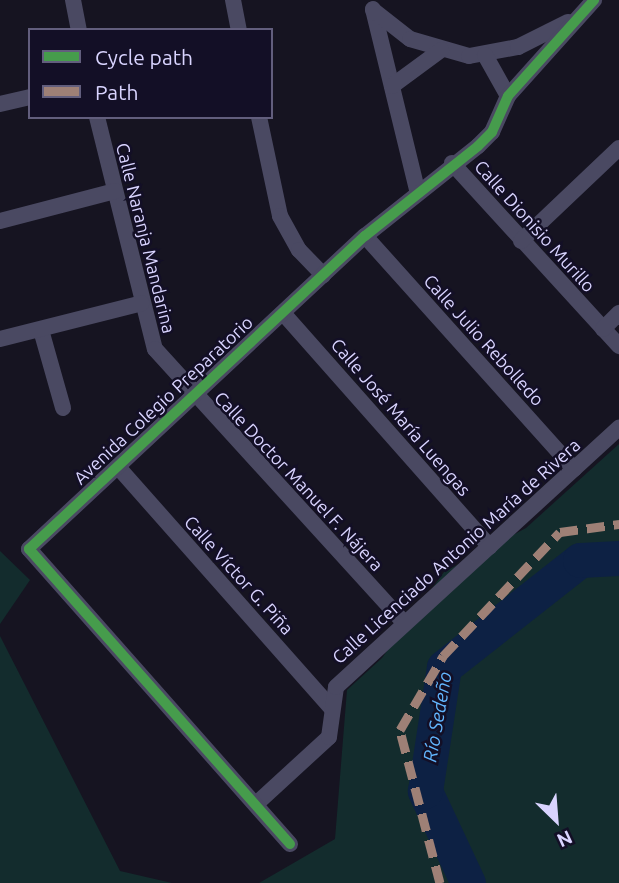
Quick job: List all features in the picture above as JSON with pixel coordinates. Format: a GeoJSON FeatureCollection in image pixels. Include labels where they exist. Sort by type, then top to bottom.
{"type":"FeatureCollection","features":[{"type":"Feature","properties":{"kind":"street"},"geometry":{"type":"LineString","coordinates":[[73,0],[79,28]]}},
{"type":"Feature","properties":{"kind":"street"},"geometry":{"type":"LineString","coordinates":[[233,0],[239,28]]}},
{"type":"Feature","properties":{"kind":"street","name":"Avenida Colegio Preparatorio"},"geometry":{"type":"LineString","coordinates":[[290,844],[29,549],[417,189],[492,132],[508,96],[594,0]]}},
{"type":"Feature","properties":{"kind":"street"},"geometry":{"type":"LineString","coordinates":[[372,5],[410,39],[441,50],[485,55],[579,15]]}},
{"type":"Feature","properties":{"kind":"street"},"geometry":{"type":"LineString","coordinates":[[372,5],[417,189]]}},
{"type":"Feature","properties":{"kind":"street"},"geometry":{"type":"LineString","coordinates":[[392,86],[441,50]]}},
{"type":"Feature","properties":{"kind":"street"},"geometry":{"type":"LineString","coordinates":[[485,55],[508,96]]}},
{"type":"Feature","properties":{"kind":"street"},"geometry":{"type":"LineString","coordinates":[[0,104],[28,97]]}},
{"type":"Feature","properties":{"kind":"street","name":"Calle Naranja Mandarina"},"geometry":{"type":"LineString","coordinates":[[97,119],[155,349],[193,396]]}},
{"type":"Feature","properties":{"kind":"street"},"geometry":{"type":"LineString","coordinates":[[258,119],[280,216],[299,250],[323,275]]}},
{"type":"Feature","properties":{"kind":"street"},"geometry":{"type":"LineString","coordinates":[[522,241],[619,148]]}},
{"type":"Feature","properties":{"kind":"street","name":"Calle Dionisio Murillo"},"geometry":{"type":"LineString","coordinates":[[452,163],[619,346]]}},
{"type":"Feature","properties":{"kind":"street"},"geometry":{"type":"LineString","coordinates":[[0,221],[115,191]]}},
{"type":"Feature","properties":{"kind":"street","name":"Calle Julio Rebolledo"},"geometry":{"type":"LineString","coordinates":[[365,236],[574,469]]}},
{"type":"Feature","properties":{"kind":"street"},"geometry":{"type":"LineString","coordinates":[[0,339],[142,303]]}},
{"type":"Feature","properties":{"kind":"street","name":"Calle José María Luengas"},"geometry":{"type":"LineString","coordinates":[[282,313],[490,547]]}},
{"type":"Feature","properties":{"kind":"street"},"geometry":{"type":"LineString","coordinates":[[603,328],[619,313]]}},
{"type":"Feature","properties":{"kind":"street"},"geometry":{"type":"LineString","coordinates":[[41,330],[63,408]]}},
{"type":"Feature","properties":{"kind":"street","name":"Calle Doctor Manuel F. Nájera"},"geometry":{"type":"LineString","coordinates":[[193,396],[404,623]]}},
{"type":"Feature","properties":{"kind":"street","name":"Calle Licenciado Antonio María de Rivera"},"geometry":{"type":"LineString","coordinates":[[256,804],[329,737],[335,687],[619,428]]}},
{"type":"Feature","properties":{"kind":"street","name":"Calle Víctor G. Piña"},"geometry":{"type":"LineString","coordinates":[[118,467],[332,709]]}},
{"type":"Feature","properties":{"kind":"green space"},"geometry":{"type":"Polygon","coordinates":[[[619,444],[619,883],[259,883],[335,839],[347,690],[382,658],[444,572],[526,528],[619,444]]]}},
{"type":"Feature","properties":{"kind":"green space"},"geometry":{"type":"Polygon","coordinates":[[[0,551],[30,580],[0,624],[0,551]]]}},
{"type":"Feature","properties":{"kind":"green space"},"geometry":{"type":"Polygon","coordinates":[[[0,636],[120,871],[172,883],[0,883],[0,636]]]}},
{"type":"Feature","properties":{"kind":"waterway","name":"Río Sedeño"},"geometry":{"type":"LineString","coordinates":[[468,883],[425,791],[444,667],[580,560],[619,558]]}},
{"type":"Feature","properties":{"kind":"marked path"},"geometry":{"type":"LineString","coordinates":[[440,883],[400,730],[443,656],[560,532],[619,524]]}},
{"type":"Feature","properties":{"kind":"cycle path"},"geometry":{"type":"LineString","coordinates":[[290,844],[29,549],[365,236],[478,146],[492,132],[508,96],[594,0]]}}]}
